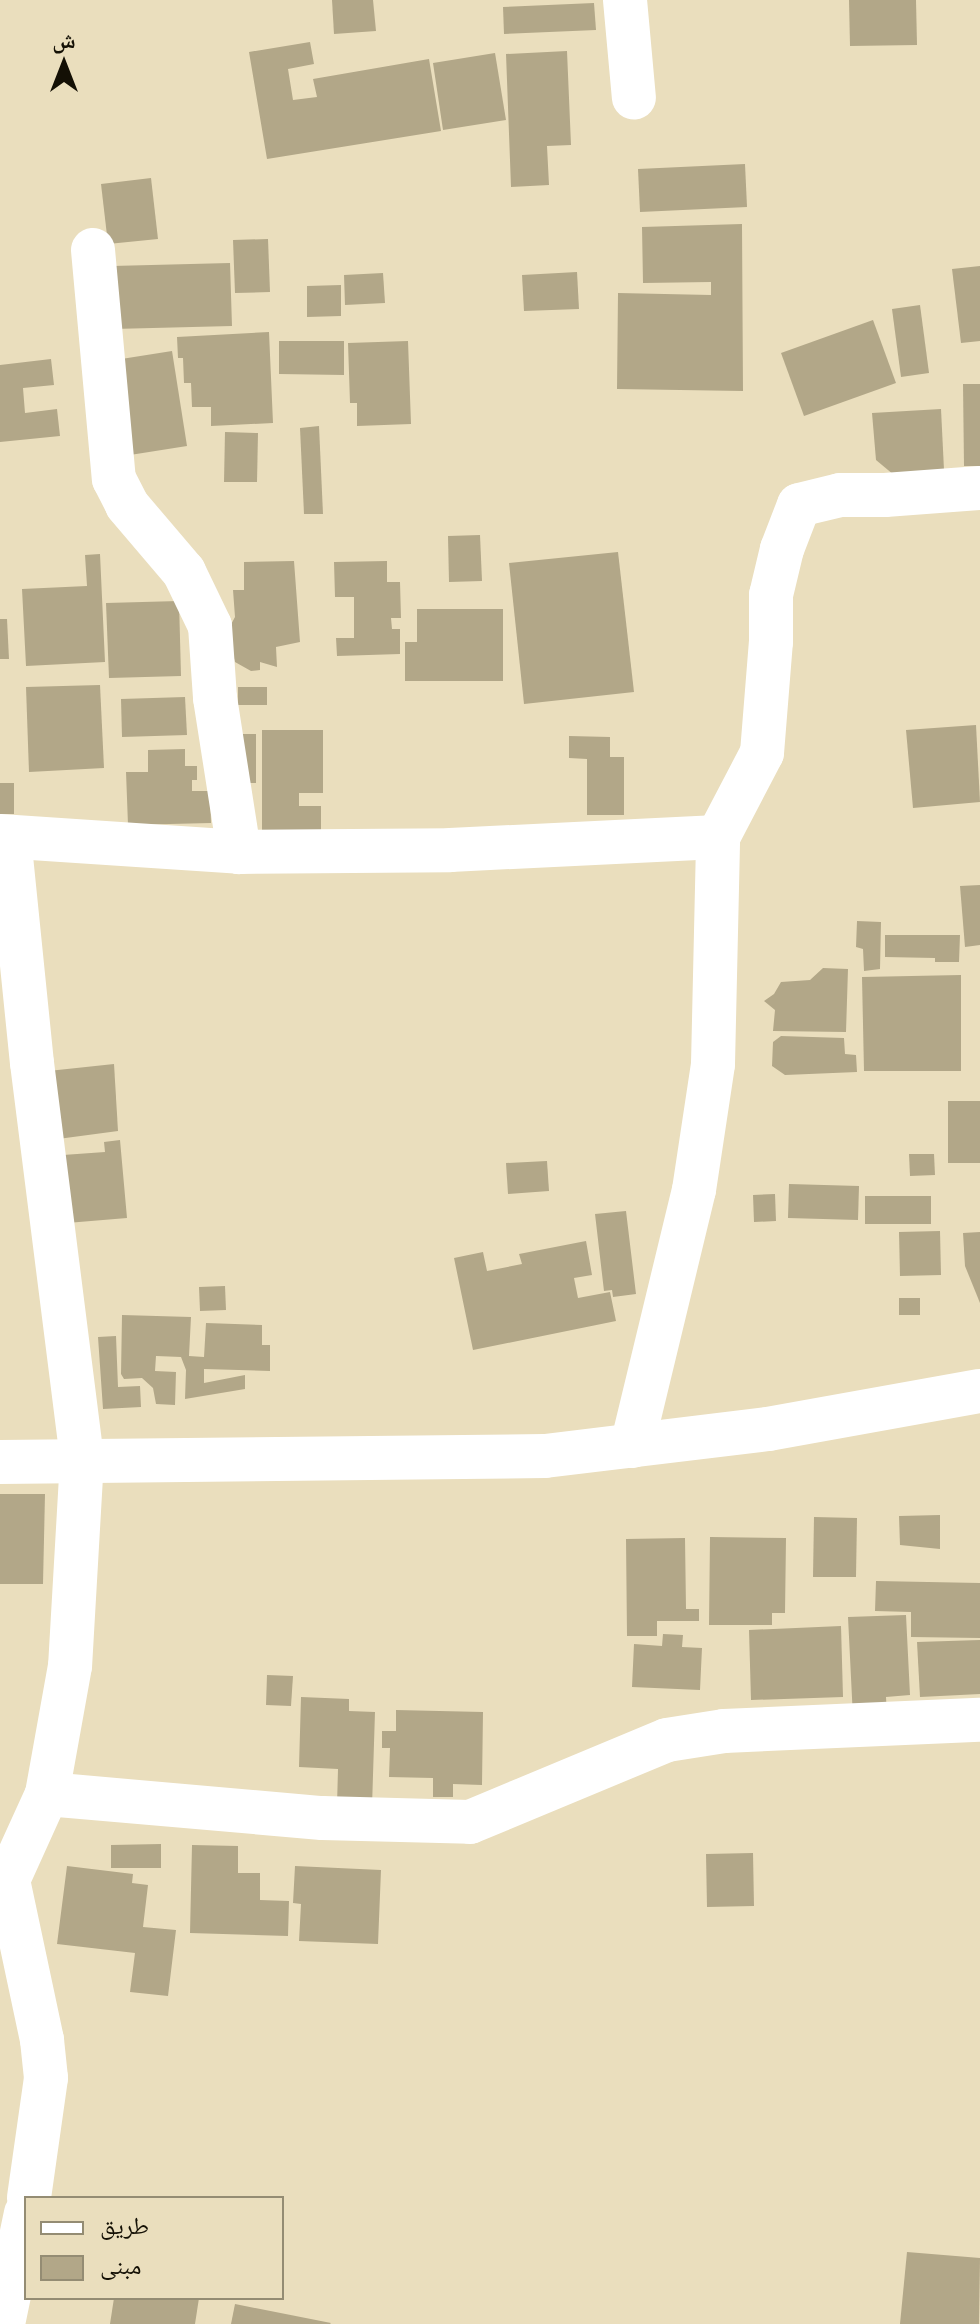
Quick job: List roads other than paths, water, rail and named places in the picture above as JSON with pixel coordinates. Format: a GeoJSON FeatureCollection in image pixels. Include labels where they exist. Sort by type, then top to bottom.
{"type":"FeatureCollection","features":[{"type":"Feature","properties":{"kind":"street"},"geometry":{"type":"LineString","coordinates":[[625,0],[634,98]]}},
{"type":"Feature","properties":{"kind":"street"},"geometry":{"type":"LineString","coordinates":[[93,250],[114,479],[127,505],[184,572],[210,626],[215,698],[239,852]]}},
{"type":"Feature","properties":{"kind":"street"},"geometry":{"type":"LineString","coordinates":[[632,1446],[694,1190],[713,1064],[718,837],[762,753],[771,642],[771,595],[782,549],[799,505],[840,495],[980,488]]}},
{"type":"Feature","properties":{"kind":"street"},"geometry":{"type":"LineString","coordinates":[[29,2196],[46,2078],[42,2040],[4,1880],[47,1794],[70,1666],[82,1459],[4,837],[239,852],[450,850],[718,837]]}},
{"type":"Feature","properties":{"kind":"street"},"geometry":{"type":"LineString","coordinates":[[0,1462],[545,1456],[768,1429],[980,1391]]}},
{"type":"Feature","properties":{"kind":"street"},"geometry":{"type":"LineString","coordinates":[[47,1794],[322,1818],[470,1822],[667,1740],[724,1731],[980,1720]]}},
{"type":"Feature","properties":{"kind":"street"},"geometry":{"type":"LineString","coordinates":[[3,2324],[24,2223]]}}]}
